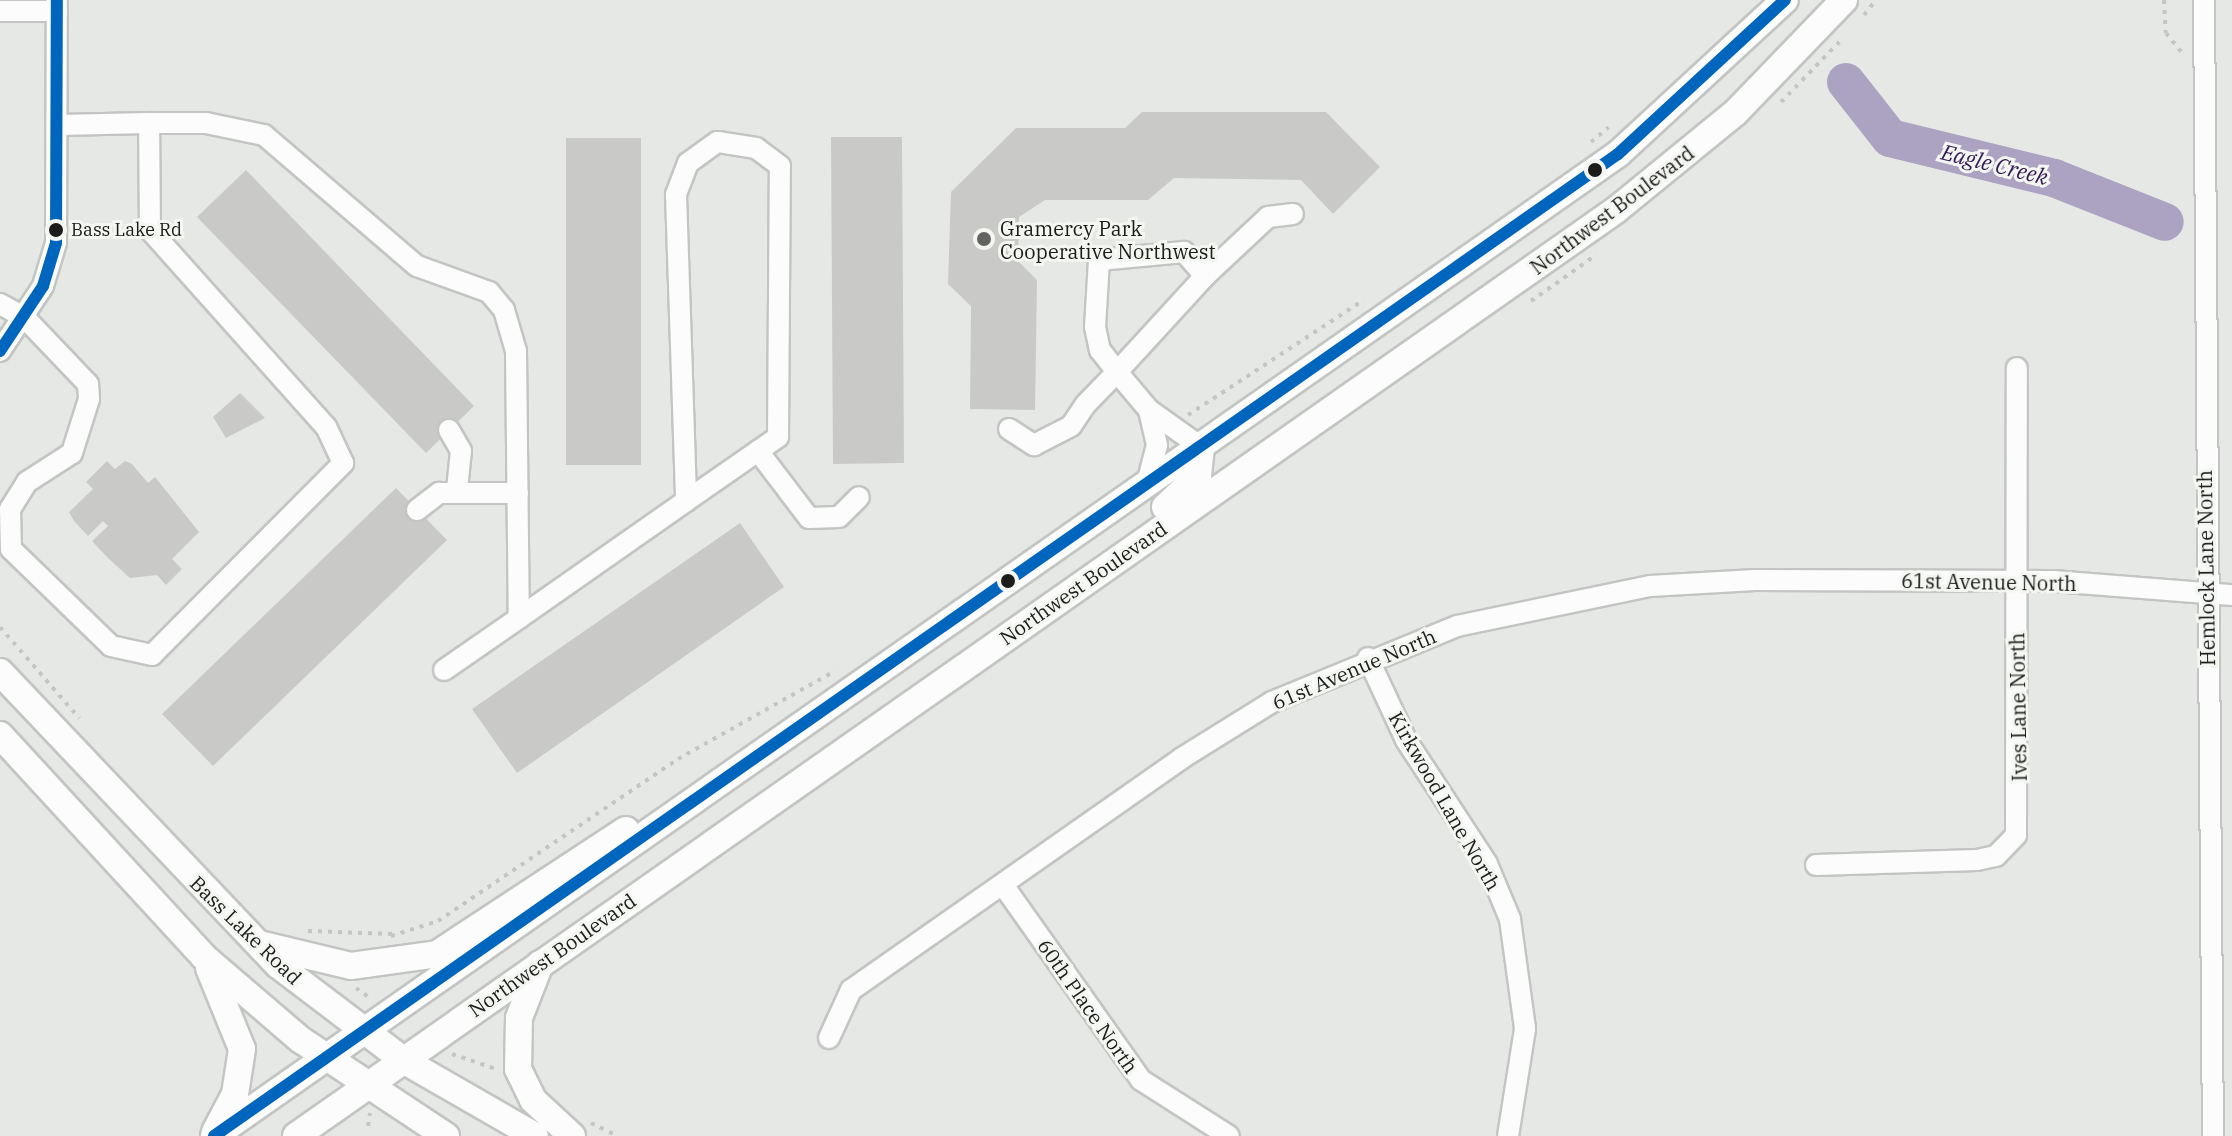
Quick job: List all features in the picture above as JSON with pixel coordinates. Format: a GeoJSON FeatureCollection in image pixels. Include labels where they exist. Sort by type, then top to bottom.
{"type":"FeatureCollection","features":[{"type":"Feature","properties":{"kind":"main road","name":"Northwest Boulevard"},"geometry":{"type":"LineString","coordinates":[[214,1136],[672,819],[1618,154],[1785,0]]}},
{"type":"Feature","properties":{"kind":"main road","name":"Northwest Boulevard"},"geometry":{"type":"LineString","coordinates":[[296,1136],[368,1098],[403,1060],[1616,210],[1735,113],[1844,0]]}},
{"type":"Feature","properties":{"kind":"main road"},"geometry":{"type":"LineString","coordinates":[[910,703],[941,661],[1191,487],[1203,466],[1201,447]]}},
{"type":"Feature","properties":{"kind":"main road","name":"Bass Lake Road"},"geometry":{"type":"LineString","coordinates":[[0,672],[253,942],[364,1033],[403,1060],[535,1136]]}},
{"type":"Feature","properties":{"kind":"main road"},"geometry":{"type":"LineString","coordinates":[[0,735],[204,957],[328,1059],[368,1098],[446,1136]]}},
{"type":"Feature","properties":{"kind":"main road"},"geometry":{"type":"LineString","coordinates":[[253,942],[338,965],[411,962],[458,944],[628,828],[672,819]]}},
{"type":"Feature","properties":{"kind":"main road"},"geometry":{"type":"LineString","coordinates":[[204,957],[242,1049],[235,1094],[214,1136]]}},
{"type":"Feature","properties":{"kind":"main road"},"geometry":{"type":"LineString","coordinates":[[541,963],[519,1018],[518,1069],[533,1100],[572,1136]]}},
{"type":"Feature","properties":{"kind":"street","name":"Hemlock Lane North"},"geometry":{"type":"LineString","coordinates":[[2204,0],[2206,595],[2213,1136]]}},
{"type":"Feature","properties":{"kind":"street"},"geometry":{"type":"LineString","coordinates":[[0,11],[57,6],[58,125],[56,243],[25,318],[0,351]]}},
{"type":"Feature","properties":{"kind":"street"},"geometry":{"type":"LineString","coordinates":[[0,304],[25,318],[88,384],[89,399],[72,453],[27,482],[10,509],[11,549],[111,646],[152,655],[343,463],[326,427],[150,230],[149,123]]}},
{"type":"Feature","properties":{"kind":"street"},"geometry":{"type":"LineString","coordinates":[[58,125],[206,123],[264,135],[417,266],[489,292],[504,310],[516,351],[519,618]]}},
{"type":"Feature","properties":{"kind":"street"},"geometry":{"type":"LineString","coordinates":[[444,670],[778,437],[780,166],[756,148],[717,142],[688,163],[676,195],[686,501]]}},
{"type":"Feature","properties":{"kind":"street"},"geometry":{"type":"LineString","coordinates":[[1009,429],[1034,445],[1051,440],[1205,276],[1268,217],[1293,214]]}},
{"type":"Feature","properties":{"kind":"street"},"geometry":{"type":"LineString","coordinates":[[1201,447],[1149,410],[1117,372],[1095,327],[1099,260],[1184,252],[1205,276]]}},
{"type":"Feature","properties":{"kind":"street","name":"Ives Lane North"},"geometry":{"type":"LineString","coordinates":[[1816,865],[1977,860],[2007,848],[2019,815],[2017,368]]}},
{"type":"Feature","properties":{"kind":"street"},"geometry":{"type":"LineString","coordinates":[[1146,487],[1157,445],[1149,410]]}},
{"type":"Feature","properties":{"kind":"street"},"geometry":{"type":"LineString","coordinates":[[449,430],[461,451],[457,490]]}},
{"type":"Feature","properties":{"kind":"street"},"geometry":{"type":"LineString","coordinates":[[758,451],[809,518],[839,517],[859,497]]}},
{"type":"Feature","properties":{"kind":"street"},"geometry":{"type":"LineString","coordinates":[[417,510],[439,493],[457,490],[518,493]]}},
{"type":"Feature","properties":{"kind":"street","name":"61st Avenue North"},"geometry":{"type":"LineString","coordinates":[[829,1038],[851,990],[1195,750],[1272,702],[1368,658],[1484,619],[1650,586],[2017,580],[2232,595]]}},
{"type":"Feature","properties":{"kind":"street","name":"Kirkwood Lane North"},"geometry":{"type":"LineString","coordinates":[[1368,658],[1406,740],[1487,864],[1510,919],[1525,1029],[1508,1136]]}},
{"type":"Feature","properties":{"kind":"street","name":"60th Place North"},"geometry":{"type":"LineString","coordinates":[[1003,885],[1141,1080],[1229,1136]]}},
{"type":"Feature","properties":{"kind":"path"},"geometry":{"type":"LineString","coordinates":[[1585,147],[1617,122]]}},
{"type":"Feature","properties":{"kind":"path"},"geometry":{"type":"LineString","coordinates":[[1185,417],[1373,296]]}},
{"type":"Feature","properties":{"kind":"path"},"geometry":{"type":"LineString","coordinates":[[0,627],[87,728]]}},
{"type":"Feature","properties":{"kind":"path"},"geometry":{"type":"LineString","coordinates":[[378,946],[394,934],[438,921],[678,759],[841,667]]}},
{"type":"Feature","properties":{"kind":"path"},"geometry":{"type":"LineString","coordinates":[[290,933],[340,927],[394,934]]}},
{"type":"Feature","properties":{"kind":"path"},"geometry":{"type":"LineString","coordinates":[[446,1051],[505,1072]]}},
{"type":"Feature","properties":{"kind":"path"},"geometry":{"type":"LineString","coordinates":[[368,1098],[368,1126]]}},
{"type":"Feature","properties":{"kind":"building","name":"Gramercy Park Cooperative Northwest"},"geometry":{"type":"Polygon","coordinates":[[[1142,112],[1326,112],[1380,167],[1333,214],[1301,180],[1174,178],[1148,200],[1045,200],[1019,217],[1018,261],[1037,280],[1035,410],[970,409],[971,306],[948,284],[951,192],[1016,128],[1125,128],[1142,112]]]}},
{"type":"Feature","properties":{"kind":"building"},"geometry":{"type":"Polygon","coordinates":[[[831,137],[902,137],[904,463],[833,464],[831,137]]]}},
{"type":"Feature","properties":{"kind":"building"},"geometry":{"type":"Polygon","coordinates":[[[566,138],[641,138],[641,465],[566,465],[566,138]]]}},
{"type":"Feature","properties":{"kind":"building"},"geometry":{"type":"Polygon","coordinates":[[[246,170],[474,406],[426,453],[197,217],[246,170]]]}},
{"type":"Feature","properties":{"kind":"building"},"geometry":{"type":"Polygon","coordinates":[[[240,393],[265,418],[226,438],[213,417],[240,393]]]}},
{"type":"Feature","properties":{"kind":"building"},"geometry":{"type":"Polygon","coordinates":[[[107,461],[115,469],[125,461],[132,464],[148,483],[155,477],[199,532],[172,559],[182,569],[166,585],[157,575],[130,578],[92,541],[108,526],[103,521],[88,536],[69,512],[93,489],[86,482],[107,461]]]}},
{"type":"Feature","properties":{"kind":"building"},"geometry":{"type":"Polygon","coordinates":[[[396,488],[447,540],[213,766],[162,714],[396,488]]]}},
{"type":"Feature","properties":{"kind":"building"},"geometry":{"type":"Polygon","coordinates":[[[740,523],[784,587],[517,773],[472,709],[740,523]]]}},
{"type":"Feature","properties":{"kind":"waterway","name":"Eagle Creek"},"geometry":{"type":"LineString","coordinates":[[1846,82],[1890,138],[2054,178],[2165,222]]}},
{"type":"Feature","properties":{"kind":"transit line"},"geometry":{"type":"LineString","coordinates":[[0,351],[43,286],[56,243],[57,0]]}},
{"type":"Feature","properties":{"kind":"transit line"},"geometry":{"type":"LineString","coordinates":[[214,1136],[1618,154],[1785,0]]}},
{"type":"Feature","properties":{"kind":"place","name":"Bass Lake Rd"},"geometry":{"type":"Point","coordinates":[56,230]}},
{"type":"Feature","properties":{"kind":"place","name":"Gramercy Park Cooperative Northwest"},"geometry":{"type":"Point","coordinates":[984,239]}}]}
